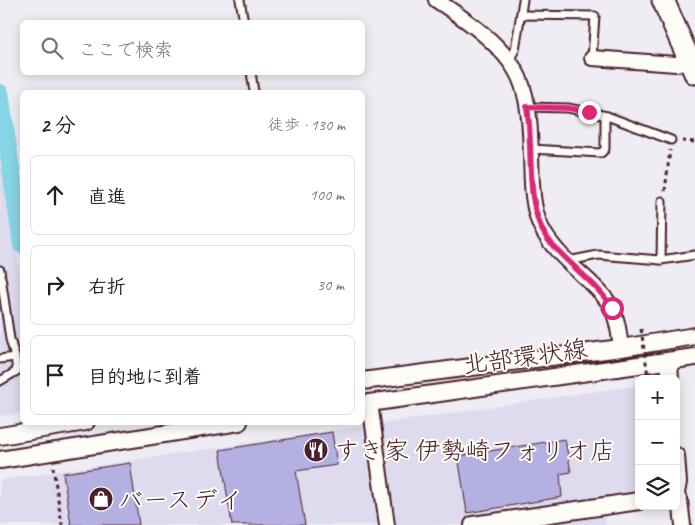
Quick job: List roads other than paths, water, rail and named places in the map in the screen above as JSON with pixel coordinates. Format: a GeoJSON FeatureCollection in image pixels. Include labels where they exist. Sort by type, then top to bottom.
{"type":"FeatureCollection","features":[{"type":"Feature","properties":{"kind":"main road"},"geometry":{"type":"LineString","coordinates":[[663,0],[693,68]]}},
{"type":"Feature","properties":{"kind":"street"},"geometry":{"type":"LineString","coordinates":[[436,0],[479,32],[509,60],[521,83],[527,107],[530,125],[532,192],[537,216],[546,237],[609,303],[615,317],[621,348]]}},
{"type":"Feature","properties":{"kind":"street"},"geometry":{"type":"LineString","coordinates":[[592,58],[676,64],[693,68]]}},
{"type":"Feature","properties":{"kind":"street","name":"北部環状線"},"geometry":{"type":"LineString","coordinates":[[365,381],[621,348],[695,336]]}},
{"type":"Feature","properties":{"kind":"street","name":"北部環状線"},"geometry":{"type":"LineString","coordinates":[[366,403],[695,357]]}},
{"type":"Feature","properties":{"kind":"street"},"geometry":{"type":"LineString","coordinates":[[669,361],[670,375]]}},
{"type":"Feature","properties":{"kind":"street"},"geometry":{"type":"LineString","coordinates":[[366,403],[387,525]]}},
{"type":"Feature","properties":{"kind":"street"},"geometry":{"type":"LineString","coordinates":[[0,436],[68,425]]}},
{"type":"Feature","properties":{"kind":"street"},"geometry":{"type":"LineString","coordinates":[[0,460],[220,425]]}},
{"type":"Feature","properties":{"kind":"street"},"geometry":{"type":"LineString","coordinates":[[680,500],[683,525]]}},
{"type":"Feature","properties":{"kind":"street"},"geometry":{"type":"LineString","coordinates":[[473,525],[635,502]]}},
{"type":"Feature","properties":{"kind":"lane"},"geometry":{"type":"LineString","coordinates":[[240,0],[244,20]]}},
{"type":"Feature","properties":{"kind":"lane"},"geometry":{"type":"LineString","coordinates":[[509,60],[515,50],[523,0]]}},
{"type":"Feature","properties":{"kind":"lane"},"geometry":{"type":"LineString","coordinates":[[521,15],[594,16],[592,58]]}},
{"type":"Feature","properties":{"kind":"lane"},"geometry":{"type":"LineString","coordinates":[[251,75],[254,90]]}},
{"type":"Feature","properties":{"kind":"lane"},"geometry":{"type":"LineString","coordinates":[[527,107],[568,108],[606,116],[671,140]]}},
{"type":"Feature","properties":{"kind":"lane"},"geometry":{"type":"LineString","coordinates":[[531,149],[601,153],[605,149],[606,116]]}},
{"type":"Feature","properties":{"kind":"lane"},"geometry":{"type":"LineString","coordinates":[[661,260],[662,201]]}},
{"type":"Feature","properties":{"kind":"lane"},"geometry":{"type":"LineString","coordinates":[[568,261],[598,255],[661,260],[695,255]]}},
{"type":"Feature","properties":{"kind":"lane"},"geometry":{"type":"LineString","coordinates":[[0,270],[10,339],[17,371],[0,381]]}},
{"type":"Feature","properties":{"kind":"lane"},"geometry":{"type":"LineString","coordinates":[[0,359],[15,357]]}},
{"type":"Feature","properties":{"kind":"waterway"},"geometry":{"type":"LineString","coordinates":[[0,93],[20,231]]}},
{"type":"Feature","properties":{"kind":"place","name":"すき家 伊勢崎フォリオ店"},"geometry":{"type":"Point","coordinates":[316,450]}},
{"type":"Feature","properties":{"kind":"place","name":"バースデイ"},"geometry":{"type":"Point","coordinates":[101,499]}}]}
